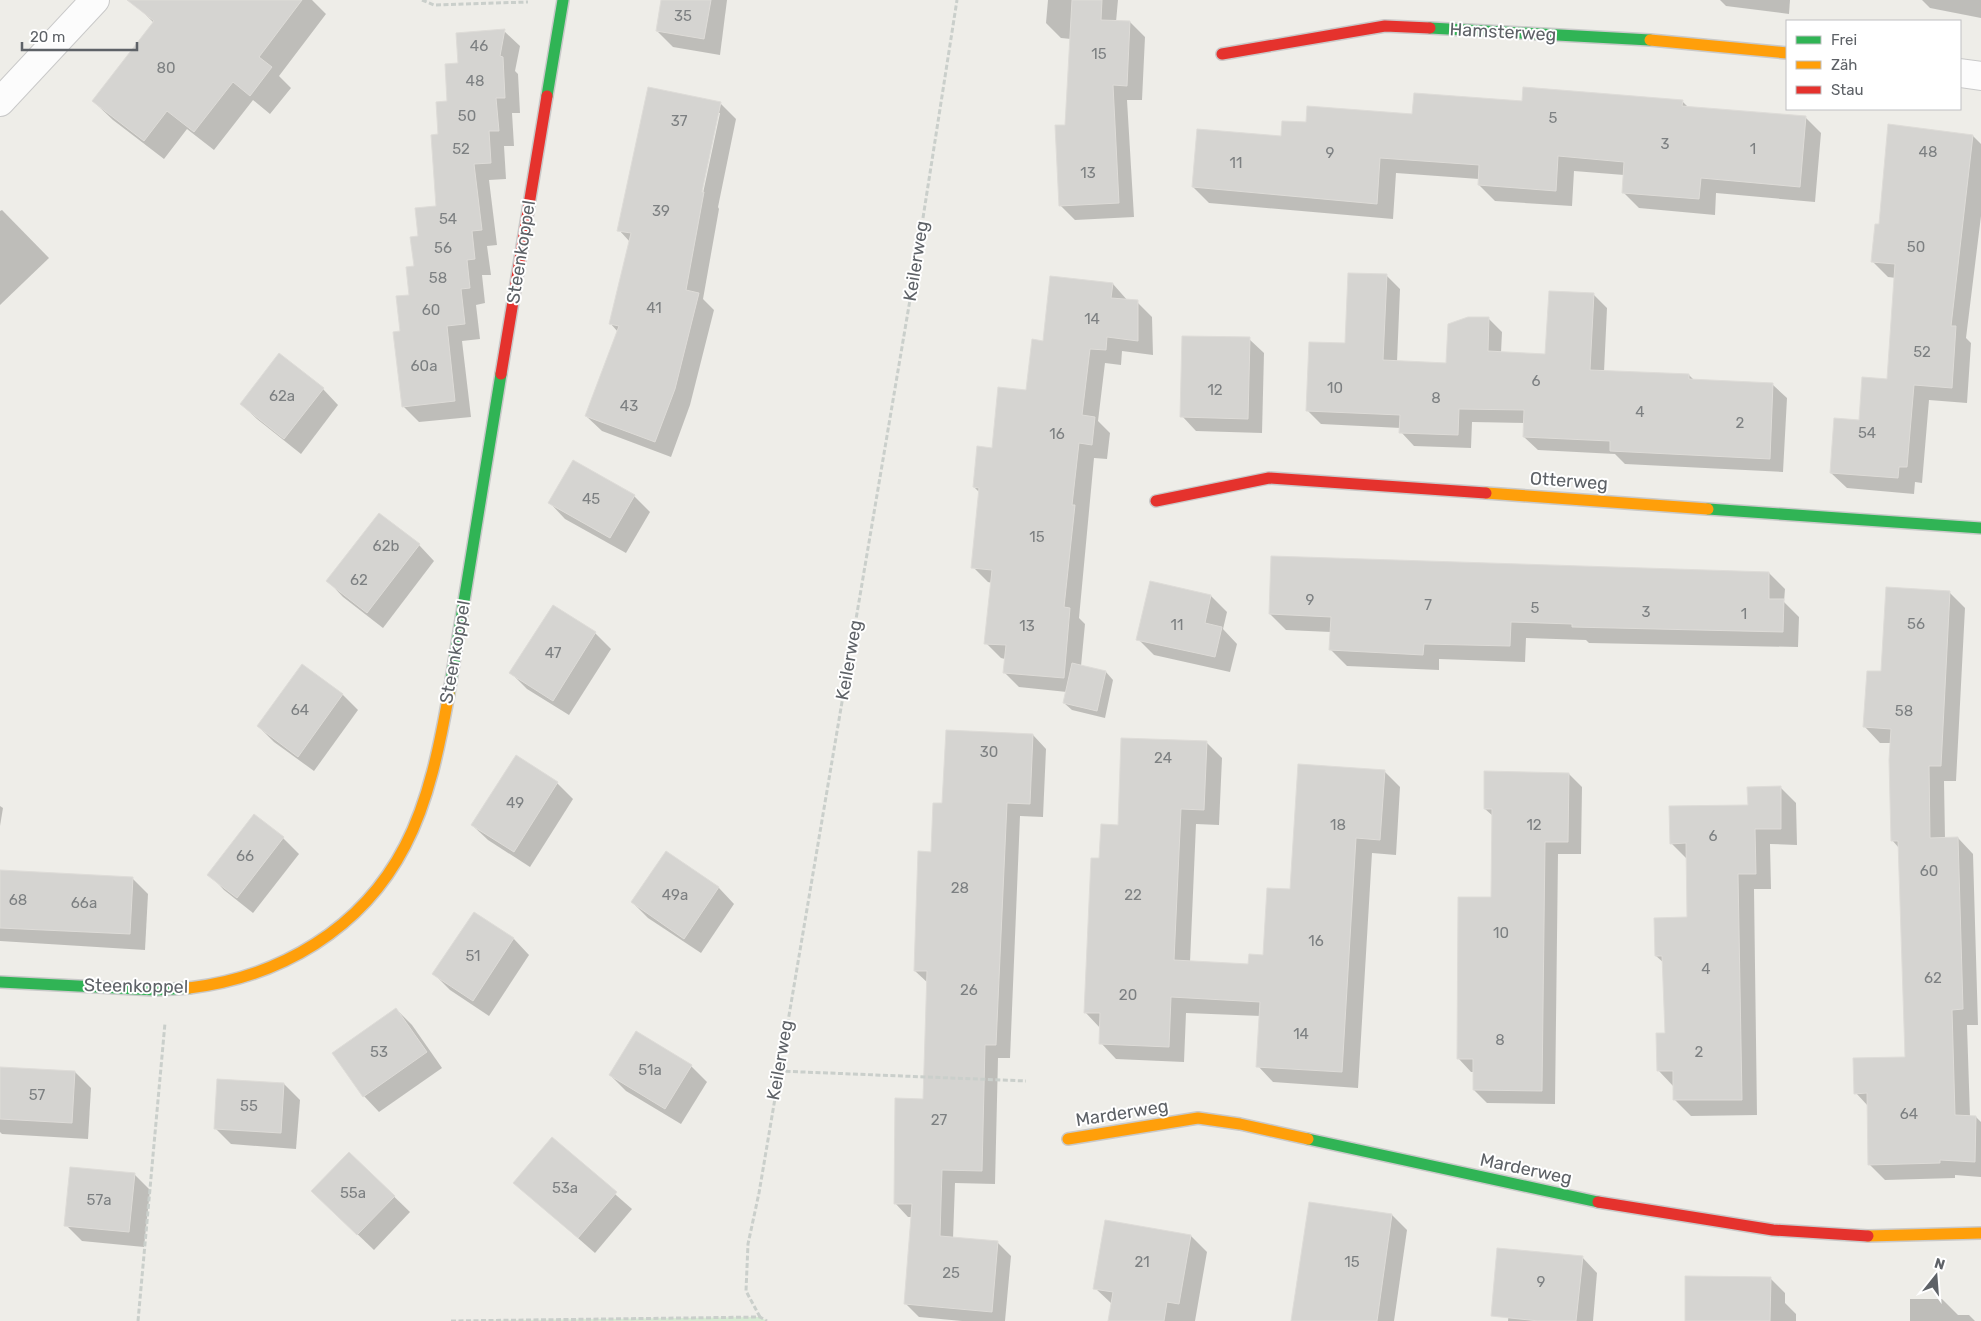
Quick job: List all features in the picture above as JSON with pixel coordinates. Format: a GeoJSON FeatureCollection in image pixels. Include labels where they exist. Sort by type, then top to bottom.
{"type":"FeatureCollection","features":[{"type":"Feature","properties":{"kind":"street"},"geometry":{"type":"LineString","coordinates":[[0,102],[96,0]]}},
{"type":"Feature","properties":{"kind":"street","name":"Steenkoppel"},"geometry":{"type":"LineString","coordinates":[[0,982],[168,990],[239,979],[271,968],[322,943],[360,911],[376,892],[406,846],[427,788],[448,696],[563,0]]}},
{"type":"Feature","properties":{"kind":"street","name":"Hamsterweg"},"geometry":{"type":"LineString","coordinates":[[1222,54],[1385,26],[1615,37],[1786,53]]}},
{"type":"Feature","properties":{"kind":"street"},"geometry":{"type":"LineString","coordinates":[[1961,73],[1981,76]]}},
{"type":"Feature","properties":{"kind":"street","name":"Otterweg"},"geometry":{"type":"LineString","coordinates":[[1156,501],[1269,478],[1981,528]]}},
{"type":"Feature","properties":{"kind":"street","name":"Marderweg"},"geometry":{"type":"LineString","coordinates":[[1068,1139],[1198,1118],[1240,1124],[1618,1207],[1764,1229],[1804,1233],[1916,1237],[1981,1233]]}},
{"type":"Feature","properties":{"kind":"path"},"geometry":{"type":"LineString","coordinates":[[422,0],[434,5],[563,0]]}},
{"type":"Feature","properties":{"kind":"path","name":"Keilerweg"},"geometry":{"type":"LineString","coordinates":[[760,1317],[746,1291],[748,1244],[759,1193],[778,1071],[910,302],[957,0]]}},
{"type":"Feature","properties":{"kind":"path"},"geometry":{"type":"LineString","coordinates":[[138,1321],[168,990]]}},
{"type":"Feature","properties":{"kind":"path"},"geometry":{"type":"LineString","coordinates":[[778,1071],[1026,1081]]}},
{"type":"Feature","properties":{"kind":"path"},"geometry":{"type":"LineString","coordinates":[[451,1321],[760,1317],[767,1321]]}},
{"type":"Feature","properties":{"kind":"green space"},"geometry":{"type":"Polygon","coordinates":[[[760,1317],[767,1321],[451,1321],[760,1317]]]}},
{"type":"Feature","properties":{"kind":"building"},"geometry":{"type":"Polygon","coordinates":[[[127,0],[302,0],[259,57],[272,67],[250,96],[233,82],[194,132],[167,111],[144,141],[92,101],[154,21],[127,0]]]}},
{"type":"Feature","properties":{"kind":"building"},"geometry":{"type":"Polygon","coordinates":[[[661,0],[711,0],[704,39],[656,31],[661,0]]]}},
{"type":"Feature","properties":{"kind":"building"},"geometry":{"type":"Polygon","coordinates":[[[1072,0],[1102,0],[1101,20],[1130,21],[1127,86],[1113,85],[1119,203],[1059,206],[1055,125],[1065,125],[1072,0]]]}},
{"type":"Feature","properties":{"kind":"building"},"geometry":{"type":"Polygon","coordinates":[[[505,29],[500,56],[503,57],[505,98],[496,98],[499,131],[489,131],[491,163],[474,164],[482,230],[472,231],[475,259],[467,260],[470,288],[461,289],[465,324],[447,326],[455,401],[402,407],[393,332],[400,331],[396,296],[409,295],[406,267],[414,266],[410,237],[418,236],[415,208],[436,206],[431,135],[438,134],[436,102],[447,101],[445,64],[458,63],[456,33],[505,29]]]}},
{"type":"Feature","properties":{"kind":"building"},"geometry":{"type":"Polygon","coordinates":[[[648,87],[721,102],[702,192],[704,192],[686,290],[699,293],[675,389],[655,442],[585,416],[619,326],[609,324],[631,233],[617,231],[648,87]]]}},
{"type":"Feature","properties":{"kind":"building"},"geometry":{"type":"Polygon","coordinates":[[[1523,87],[1683,100],[1682,106],[1806,116],[1800,187],[1701,178],[1699,199],[1622,193],[1624,162],[1558,156],[1556,191],[1478,185],[1479,165],[1380,158],[1377,204],[1192,187],[1197,129],[1281,136],[1282,121],[1306,122],[1307,106],[1412,114],[1414,93],[1522,101],[1523,87]]]}},
{"type":"Feature","properties":{"kind":"building"},"geometry":{"type":"Polygon","coordinates":[[[1888,124],[1973,135],[1951,326],[1956,326],[1952,388],[1914,385],[1907,467],[1899,467],[1898,478],[1830,473],[1834,418],[1859,420],[1862,377],[1887,379],[1895,264],[1871,262],[1875,224],[1879,224],[1888,124]]]}},
{"type":"Feature","properties":{"kind":"building"},"geometry":{"type":"Polygon","coordinates":[[[1348,273],[1387,274],[1383,360],[1446,363],[1448,324],[1468,317],[1489,317],[1488,351],[1545,354],[1549,291],[1594,293],[1590,370],[1689,374],[1689,379],[1773,383],[1770,459],[1610,451],[1610,441],[1523,437],[1524,410],[1459,409],[1458,435],[1399,433],[1400,415],[1306,411],[1309,342],[1345,343],[1348,273]]]}},
{"type":"Feature","properties":{"kind":"building"},"geometry":{"type":"Polygon","coordinates":[[[1050,276],[1113,283],[1111,298],[1138,300],[1138,341],[1107,337],[1106,350],[1090,349],[1082,415],[1095,417],[1092,445],[1079,443],[1072,505],[1075,505],[1064,607],[1070,608],[1064,678],[1003,673],[1006,645],[984,644],[992,570],[971,568],[979,488],[973,487],[977,446],[992,448],[998,387],[1026,390],[1032,339],[1043,341],[1050,276]]]}},
{"type":"Feature","properties":{"kind":"building"},"geometry":{"type":"Polygon","coordinates":[[[1182,336],[1250,337],[1248,419],[1180,417],[1182,336]]]}},
{"type":"Feature","properties":{"kind":"building"},"geometry":{"type":"Polygon","coordinates":[[[279,353],[324,388],[284,439],[240,404],[279,353]]]}},
{"type":"Feature","properties":{"kind":"building"},"geometry":{"type":"Polygon","coordinates":[[[573,460],[635,495],[610,538],[548,503],[573,460]]]}},
{"type":"Feature","properties":{"kind":"building"},"geometry":{"type":"Polygon","coordinates":[[[379,513],[420,544],[367,613],[326,581],[379,513]]]}},
{"type":"Feature","properties":{"kind":"building"},"geometry":{"type":"Polygon","coordinates":[[[1271,556],[1769,572],[1769,599],[1784,599],[1783,632],[1572,627],[1572,624],[1511,622],[1510,646],[1424,644],[1423,655],[1329,650],[1331,617],[1269,614],[1271,556]]]}},
{"type":"Feature","properties":{"kind":"building"},"geometry":{"type":"Polygon","coordinates":[[[1150,581],[1211,595],[1205,623],[1222,627],[1215,657],[1136,640],[1150,581]]]}},
{"type":"Feature","properties":{"kind":"building"},"geometry":{"type":"Polygon","coordinates":[[[1886,587],[1950,591],[1941,766],[1929,766],[1930,838],[1958,837],[1963,1009],[1952,1010],[1955,1115],[1976,1116],[1975,1162],[1940,1160],[1940,1163],[1868,1165],[1867,1093],[1854,1094],[1853,1058],[1905,1057],[1898,841],[1891,841],[1889,760],[1891,729],[1863,727],[1867,671],[1881,671],[1886,587]]]}},
{"type":"Feature","properties":{"kind":"building"},"geometry":{"type":"Polygon","coordinates":[[[553,605],[596,632],[553,701],[509,673],[553,605]]]}},
{"type":"Feature","properties":{"kind":"building"},"geometry":{"type":"Polygon","coordinates":[[[1072,663],[1106,671],[1097,711],[1063,703],[1072,663]]]}},
{"type":"Feature","properties":{"kind":"building"},"geometry":{"type":"Polygon","coordinates":[[[302,664],[343,694],[298,757],[257,726],[302,664]]]}},
{"type":"Feature","properties":{"kind":"building"},"geometry":{"type":"Polygon","coordinates":[[[946,730],[1033,734],[1030,804],[1007,803],[996,1045],[985,1045],[982,1171],[942,1170],[940,1236],[998,1241],[992,1312],[904,1304],[912,1204],[894,1204],[895,1098],[923,1099],[927,971],[914,971],[918,851],[931,852],[933,803],[942,803],[946,730]]]}},
{"type":"Feature","properties":{"kind":"building"},"geometry":{"type":"Polygon","coordinates":[[[1121,738],[1207,741],[1204,810],[1181,809],[1174,960],[1248,964],[1249,954],[1263,955],[1267,888],[1290,889],[1298,764],[1385,770],[1380,840],[1356,838],[1342,1072],[1256,1067],[1260,1002],[1171,997],[1169,1047],[1099,1044],[1100,1013],[1084,1013],[1091,858],[1099,858],[1101,824],[1118,825],[1121,738]]]}},
{"type":"Feature","properties":{"kind":"building"},"geometry":{"type":"Polygon","coordinates":[[[516,755],[558,782],[514,852],[471,825],[516,755]]]}},
{"type":"Feature","properties":{"kind":"building"},"geometry":{"type":"Polygon","coordinates":[[[1484,771],[1569,773],[1568,842],[1545,842],[1542,1091],[1473,1090],[1473,1059],[1457,1059],[1458,897],[1491,897],[1492,809],[1484,809],[1484,771]]]}},
{"type":"Feature","properties":{"kind":"building"},"geometry":{"type":"Polygon","coordinates":[[[1781,786],[1781,829],[1755,829],[1756,874],[1738,874],[1742,1100],[1673,1100],[1673,1071],[1657,1071],[1656,1033],[1665,1033],[1662,956],[1655,956],[1654,918],[1687,917],[1686,843],[1670,844],[1669,806],[1748,805],[1747,787],[1781,786]]]}},
{"type":"Feature","properties":{"kind":"building"},"geometry":{"type":"Polygon","coordinates":[[[254,814],[284,837],[237,898],[207,875],[254,814]]]}},
{"type":"Feature","properties":{"kind":"building"},"geometry":{"type":"Polygon","coordinates":[[[666,851],[719,887],[684,939],[631,902],[666,851]]]}},
{"type":"Feature","properties":{"kind":"building"},"geometry":{"type":"Polygon","coordinates":[[[0,870],[133,877],[130,934],[0,928],[0,870]]]}},
{"type":"Feature","properties":{"kind":"building"},"geometry":{"type":"Polygon","coordinates":[[[474,912],[514,938],[473,1001],[432,974],[474,912]]]}},
{"type":"Feature","properties":{"kind":"building"},"geometry":{"type":"Polygon","coordinates":[[[396,1008],[427,1052],[363,1097],[332,1053],[396,1008]]]}},
{"type":"Feature","properties":{"kind":"building"},"geometry":{"type":"Polygon","coordinates":[[[636,1031],[692,1065],[665,1109],[609,1075],[636,1031]]]}},
{"type":"Feature","properties":{"kind":"building"},"geometry":{"type":"Polygon","coordinates":[[[0,1067],[75,1071],[72,1123],[0,1119],[0,1067]]]}},
{"type":"Feature","properties":{"kind":"building"},"geometry":{"type":"Polygon","coordinates":[[[217,1079],[284,1083],[281,1133],[214,1129],[217,1079]]]}},
{"type":"Feature","properties":{"kind":"building"},"geometry":{"type":"Polygon","coordinates":[[[552,1137],[617,1192],[578,1238],[513,1183],[552,1137]]]}},
{"type":"Feature","properties":{"kind":"building"},"geometry":{"type":"Polygon","coordinates":[[[349,1152],[395,1196],[357,1235],[311,1191],[349,1152]]]}},
{"type":"Feature","properties":{"kind":"building"},"geometry":{"type":"Polygon","coordinates":[[[70,1167],[135,1173],[129,1232],[64,1226],[70,1167]]]}},
{"type":"Feature","properties":{"kind":"building"},"geometry":{"type":"Polygon","coordinates":[[[1309,1202],[1392,1214],[1377,1321],[1291,1321],[1309,1202]]]}},
{"type":"Feature","properties":{"kind":"building"},"geometry":{"type":"Polygon","coordinates":[[[1105,1220],[1191,1235],[1179,1304],[1167,1302],[1164,1321],[1108,1321],[1113,1292],[1093,1289],[1105,1220]]]}},
{"type":"Feature","properties":{"kind":"building"},"geometry":{"type":"Polygon","coordinates":[[[1497,1248],[1583,1256],[1576,1321],[1539,1321],[1491,1316],[1497,1248]]]}},
{"type":"Feature","properties":{"kind":"building"},"geometry":{"type":"Polygon","coordinates":[[[1685,1276],[1771,1277],[1770,1321],[1685,1321],[1685,1276]]]}},
{"type":"Feature","properties":{"kind":"traffic: fast"},"geometry":{"type":"LineString","coordinates":[[547,96],[563,0]]}},
{"type":"Feature","properties":{"kind":"traffic: fast"},"geometry":{"type":"LineString","coordinates":[[1430,28],[1650,40]]}},
{"type":"Feature","properties":{"kind":"traffic: fast"},"geometry":{"type":"LineString","coordinates":[[449,693],[501,374]]}},
{"type":"Feature","properties":{"kind":"traffic: fast"},"geometry":{"type":"LineString","coordinates":[[1708,509],[1981,528]]}},
{"type":"Feature","properties":{"kind":"traffic: fast"},"geometry":{"type":"LineString","coordinates":[[0,982],[156,990],[189,988]]}},
{"type":"Feature","properties":{"kind":"traffic: fast"},"geometry":{"type":"LineString","coordinates":[[1308,1139],[1598,1202]]}},
{"type":"Feature","properties":{"kind":"traffic: slow"},"geometry":{"type":"LineString","coordinates":[[1650,40],[1786,53]]}},
{"type":"Feature","properties":{"kind":"traffic: slow"},"geometry":{"type":"LineString","coordinates":[[1486,493],[1708,509]]}},
{"type":"Feature","properties":{"kind":"traffic: slow"},"geometry":{"type":"LineString","coordinates":[[189,988],[223,982],[255,973],[286,960],[315,944],[342,925],[366,902],[387,875],[405,846],[421,810],[433,771],[449,693]]}},
{"type":"Feature","properties":{"kind":"traffic: slow"},"geometry":{"type":"LineString","coordinates":[[1068,1139],[1198,1118],[1240,1124],[1308,1139]]}},
{"type":"Feature","properties":{"kind":"traffic: slow"},"geometry":{"type":"LineString","coordinates":[[1868,1236],[1981,1233]]}},
{"type":"Feature","properties":{"kind":"traffic: jam"},"geometry":{"type":"LineString","coordinates":[[1222,54],[1385,26],[1430,28]]}},
{"type":"Feature","properties":{"kind":"traffic: jam"},"geometry":{"type":"LineString","coordinates":[[501,374],[547,96]]}},
{"type":"Feature","properties":{"kind":"traffic: jam"},"geometry":{"type":"LineString","coordinates":[[1156,501],[1269,478],[1486,493]]}},
{"type":"Feature","properties":{"kind":"traffic: jam"},"geometry":{"type":"LineString","coordinates":[[1598,1202],[1773,1230],[1868,1236]]}}]}
